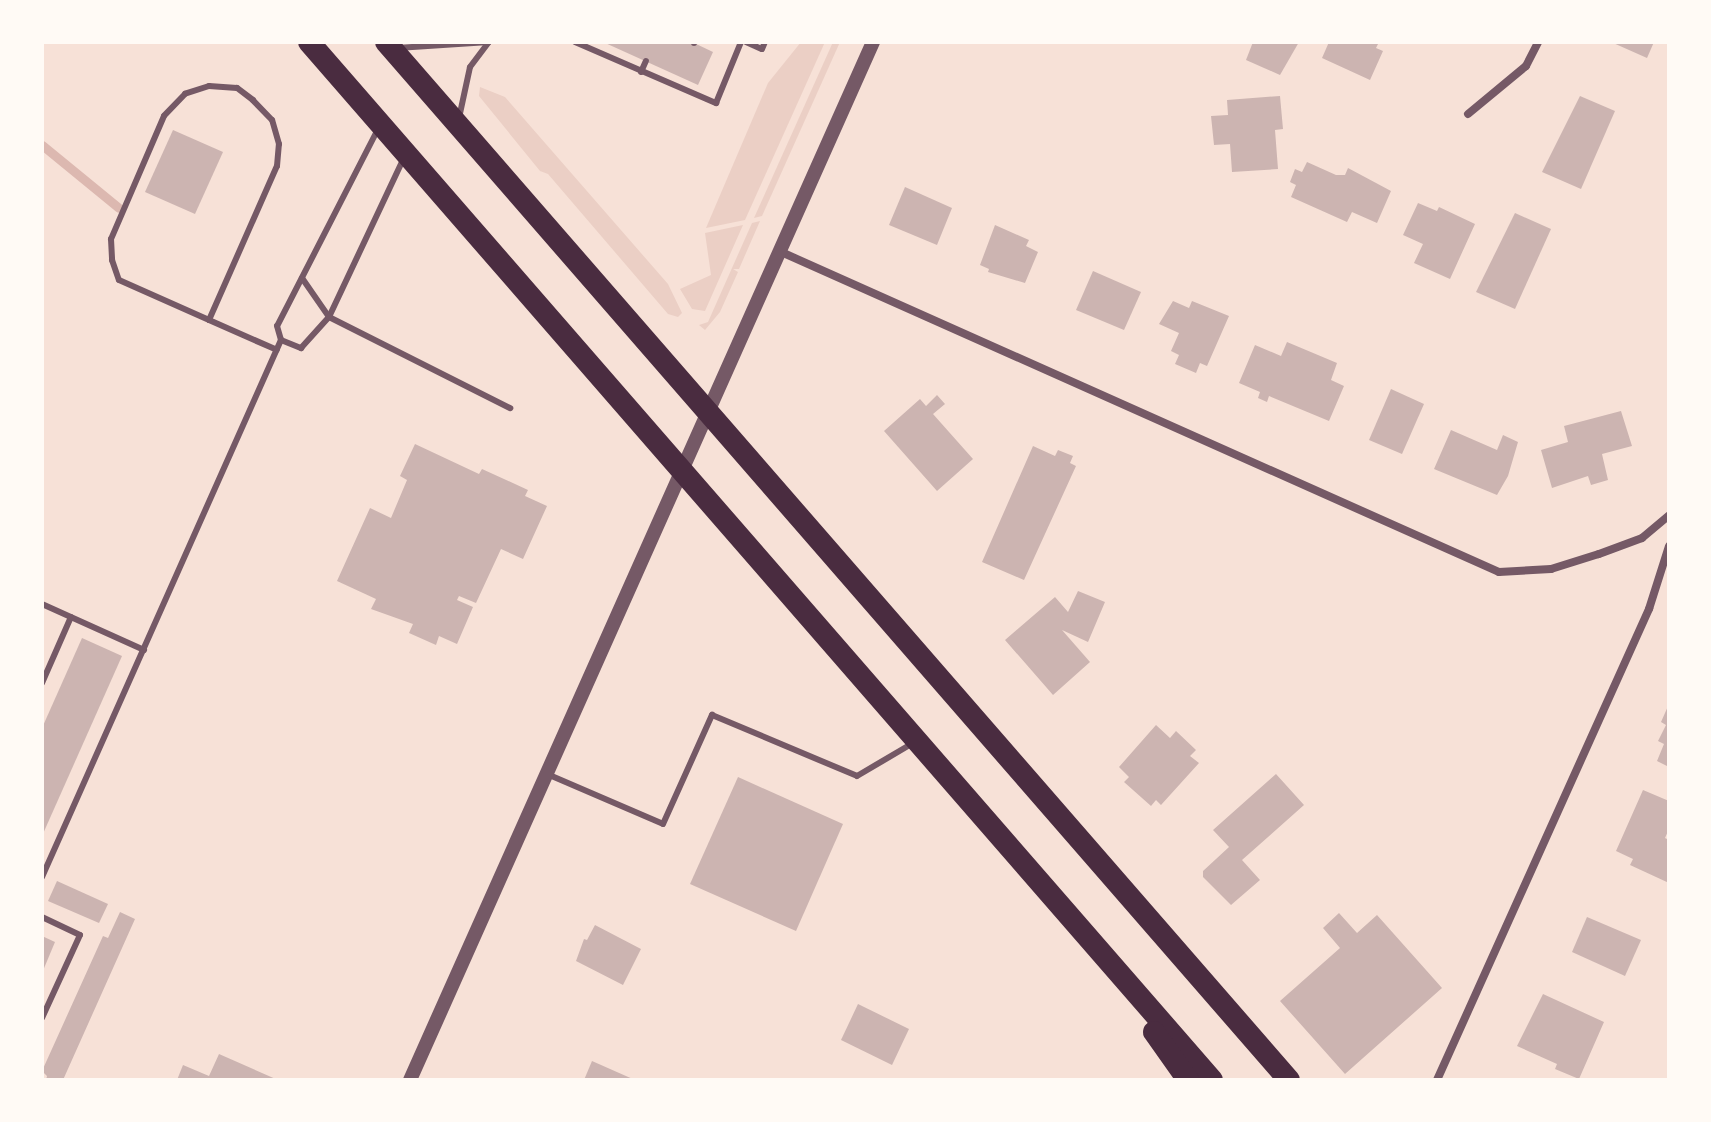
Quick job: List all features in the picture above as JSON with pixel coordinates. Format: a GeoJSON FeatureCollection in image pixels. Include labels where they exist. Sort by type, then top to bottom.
{"type":"FeatureCollection","features":[{"type":"Feature","properties":{"kind":"highway"},"geometry":{"type":"LineString","coordinates":[[309,42],[1212,1080]]}},
{"type":"Feature","properties":{"kind":"highway"},"geometry":{"type":"LineString","coordinates":[[389,45],[1289,1080]]}},
{"type":"Feature","properties":{"kind":"highway"},"geometry":{"type":"LineString","coordinates":[[1068,915],[1188,1080]]}},
{"type":"Feature","properties":{"kind":"street"},"geometry":{"type":"LineString","coordinates":[[410,1080],[873,42]]}},
{"type":"Feature","properties":{"kind":"street"},"geometry":{"type":"LineString","coordinates":[[1468,114],[1526,66],[1538,42]]}},
{"type":"Feature","properties":{"kind":"street"},"geometry":{"type":"LineString","coordinates":[[778,251],[1499,572],[1551,569],[1599,554],[1642,538],[1669,515]]}},
{"type":"Feature","properties":{"kind":"street"},"geometry":{"type":"LineString","coordinates":[[1437,1080],[1649,609],[1669,546]]}},
{"type":"Feature","properties":{"kind":"lane"},"geometry":{"type":"LineString","coordinates":[[389,45],[489,42]]}},
{"type":"Feature","properties":{"kind":"lane"},"geometry":{"type":"LineString","coordinates":[[457,125],[470,67],[489,42]]}},
{"type":"Feature","properties":{"kind":"lane"},"geometry":{"type":"LineString","coordinates":[[575,42],[716,103],[744,42],[762,49],[765,42]]}},
{"type":"Feature","properties":{"kind":"lane"},"geometry":{"type":"LineString","coordinates":[[605,56],[610,45]]}},
{"type":"Feature","properties":{"kind":"lane"},"geometry":{"type":"LineString","coordinates":[[641,72],[646,61]]}},
{"type":"Feature","properties":{"kind":"lane"},"geometry":{"type":"LineString","coordinates":[[675,87],[680,77]]}},
{"type":"Feature","properties":{"kind":"lane"},"geometry":{"type":"LineString","coordinates":[[209,320],[277,166],[279,144],[272,120],[253,100],[237,88],[209,86],[185,94],[164,116],[111,239],[112,260],[119,280],[209,320],[277,350]]}},
{"type":"Feature","properties":{"kind":"lane"},"geometry":{"type":"LineString","coordinates":[[42,877],[277,350],[281,340],[277,326],[380,124]]}},
{"type":"Feature","properties":{"kind":"lane"},"geometry":{"type":"LineString","coordinates":[[281,340],[301,348],[329,317],[406,153]]}},
{"type":"Feature","properties":{"kind":"lane"},"geometry":{"type":"LineString","coordinates":[[302,278],[329,317],[510,408]]}},
{"type":"Feature","properties":{"kind":"lane"},"geometry":{"type":"LineString","coordinates":[[42,604],[144,650]]}},
{"type":"Feature","properties":{"kind":"lane"},"geometry":{"type":"LineString","coordinates":[[42,683],[71,617]]}},
{"type":"Feature","properties":{"kind":"lane"},"geometry":{"type":"LineString","coordinates":[[547,774],[663,824],[712,715],[857,776],[917,740]]}},
{"type":"Feature","properties":{"kind":"lane"},"geometry":{"type":"LineString","coordinates":[[42,917],[80,935],[42,1018]]}},
{"type":"Feature","properties":{"kind":"shaded area"},"geometry":{"type":"Polygon","coordinates":[[[801,42],[825,42],[745,220],[706,228],[768,83],[801,42]]]}},
{"type":"Feature","properties":{"kind":"shaded area"},"geometry":{"type":"Polygon","coordinates":[[[833,42],[840,42],[762,216],[754,218],[833,42]]]}},
{"type":"Feature","properties":{"kind":"shaded area"},"geometry":{"type":"Polygon","coordinates":[[[480,87],[505,97],[668,284],[682,313],[678,317],[668,314],[548,174],[540,171],[479,96],[480,87]]]}},
{"type":"Feature","properties":{"kind":"shaded area"},"geometry":{"type":"Polygon","coordinates":[[[760,221],[739,269],[733,269],[738,272],[720,312],[705,330],[699,325],[708,322],[752,223],[760,221]]]}},
{"type":"Feature","properties":{"kind":"shaded area"},"geometry":{"type":"Polygon","coordinates":[[[743,225],[705,311],[692,309],[680,289],[711,275],[705,233],[743,225]]]}},
{"type":"Feature","properties":{"kind":"building"},"geometry":{"type":"Polygon","coordinates":[[[603,42],[692,42],[713,52],[698,85],[603,42]]]}},
{"type":"Feature","properties":{"kind":"building"},"geometry":{"type":"Polygon","coordinates":[[[1253,42],[1299,42],[1280,75],[1246,60],[1253,42]]]}},
{"type":"Feature","properties":{"kind":"building"},"geometry":{"type":"Polygon","coordinates":[[[1329,42],[1379,42],[1376,48],[1383,51],[1370,80],[1322,58],[1329,42]]]}},
{"type":"Feature","properties":{"kind":"building"},"geometry":{"type":"Polygon","coordinates":[[[1611,42],[1654,42],[1647,58],[1611,42]]]}},
{"type":"Feature","properties":{"kind":"building"},"geometry":{"type":"Polygon","coordinates":[[[1280,96],[1283,129],[1275,130],[1278,169],[1232,172],[1230,144],[1214,145],[1211,116],[1228,115],[1227,100],[1280,96]]]}},
{"type":"Feature","properties":{"kind":"building"},"geometry":{"type":"Polygon","coordinates":[[[1580,96],[1615,111],[1581,189],[1542,172],[1580,96]]]}},
{"type":"Feature","properties":{"kind":"building"},"geometry":{"type":"Polygon","coordinates":[[[173,130],[223,152],[195,214],[145,192],[173,130]]]}},
{"type":"Feature","properties":{"kind":"building"},"geometry":{"type":"Polygon","coordinates":[[[1307,162],[1336,175],[1345,175],[1348,168],[1391,191],[1377,223],[1352,212],[1347,222],[1291,197],[1296,185],[1290,182],[1295,169],[1302,172],[1307,162]]]}},
{"type":"Feature","properties":{"kind":"building"},"geometry":{"type":"Polygon","coordinates":[[[905,187],[952,208],[937,245],[889,225],[905,187]]]}},
{"type":"Feature","properties":{"kind":"building"},"geometry":{"type":"Polygon","coordinates":[[[1418,203],[1437,211],[1439,207],[1475,224],[1450,279],[1414,263],[1423,244],[1403,235],[1418,203]]]}},
{"type":"Feature","properties":{"kind":"building"},"geometry":{"type":"Polygon","coordinates":[[[1515,213],[1551,229],[1515,309],[1476,292],[1515,213]]]}},
{"type":"Feature","properties":{"kind":"building"},"geometry":{"type":"Polygon","coordinates":[[[995,225],[1029,240],[1026,246],[1038,252],[1025,283],[988,272],[989,269],[980,265],[995,225]]]}},
{"type":"Feature","properties":{"kind":"building"},"geometry":{"type":"Polygon","coordinates":[[[1093,271],[1141,292],[1124,330],[1076,310],[1093,271]]]}},
{"type":"Feature","properties":{"kind":"building"},"geometry":{"type":"Polygon","coordinates":[[[1173,301],[1189,308],[1192,301],[1229,316],[1207,366],[1200,363],[1196,373],[1175,364],[1179,355],[1171,351],[1179,333],[1159,324],[1173,301]]]}},
{"type":"Feature","properties":{"kind":"building"},"geometry":{"type":"Polygon","coordinates":[[[1287,342],[1337,363],[1331,380],[1344,386],[1329,421],[1269,396],[1267,402],[1258,398],[1260,392],[1239,383],[1255,345],[1281,356],[1287,342]]]}},
{"type":"Feature","properties":{"kind":"building"},"geometry":{"type":"Polygon","coordinates":[[[1391,389],[1424,404],[1402,454],[1369,440],[1391,389]]]}},
{"type":"Feature","properties":{"kind":"building"},"geometry":{"type":"Polygon","coordinates":[[[937,395],[945,404],[933,414],[973,459],[937,491],[884,431],[920,399],[926,406],[937,395]]]}},
{"type":"Feature","properties":{"kind":"building"},"geometry":{"type":"Polygon","coordinates":[[[1621,411],[1632,446],[1602,454],[1608,480],[1591,485],[1588,476],[1552,488],[1541,450],[1568,442],[1564,426],[1621,411]]]}},
{"type":"Feature","properties":{"kind":"building"},"geometry":{"type":"Polygon","coordinates":[[[1451,430],[1497,450],[1503,435],[1518,442],[1508,476],[1497,495],[1434,469],[1451,430]]]}},
{"type":"Feature","properties":{"kind":"building"},"geometry":{"type":"Polygon","coordinates":[[[415,444],[479,474],[482,469],[528,490],[525,496],[547,506],[523,559],[501,549],[476,603],[459,596],[457,600],[473,607],[457,644],[439,636],[436,645],[409,633],[413,624],[371,609],[376,599],[337,581],[370,508],[391,518],[407,480],[400,476],[415,444]]]}},
{"type":"Feature","properties":{"kind":"building"},"geometry":{"type":"Polygon","coordinates":[[[1033,446],[1055,456],[1058,450],[1073,456],[1070,463],[1076,466],[1024,580],[982,562],[1033,446]]]}},
{"type":"Feature","properties":{"kind":"building"},"geometry":{"type":"Polygon","coordinates":[[[1078,591],[1105,602],[1088,642],[1062,630],[1090,662],[1053,695],[1005,640],[1055,597],[1068,612],[1078,591]]]}},
{"type":"Feature","properties":{"kind":"building"},"geometry":{"type":"Polygon","coordinates":[[[82,638],[122,656],[42,836],[42,728],[82,638]]]}},
{"type":"Feature","properties":{"kind":"building"},"geometry":{"type":"Polygon","coordinates":[[[1669,704],[1669,767],[1657,761],[1664,744],[1658,741],[1666,725],[1661,722],[1669,704]]]}},
{"type":"Feature","properties":{"kind":"building"},"geometry":{"type":"Polygon","coordinates":[[[1156,725],[1170,738],[1176,731],[1196,750],[1190,756],[1199,763],[1161,805],[1156,800],[1151,806],[1124,782],[1129,777],[1119,767],[1156,725]]]}},
{"type":"Feature","properties":{"kind":"building"},"geometry":{"type":"Polygon","coordinates":[[[1276,774],[1304,805],[1242,860],[1260,880],[1231,905],[1203,877],[1203,871],[1229,847],[1213,830],[1276,774]]]}},
{"type":"Feature","properties":{"kind":"building"},"geometry":{"type":"Polygon","coordinates":[[[738,777],[843,824],[796,931],[690,884],[738,777]]]}},
{"type":"Feature","properties":{"kind":"building"},"geometry":{"type":"Polygon","coordinates":[[[1643,790],[1669,801],[1669,829],[1665,838],[1669,840],[1669,883],[1630,865],[1633,859],[1616,851],[1643,790]]]}},
{"type":"Feature","properties":{"kind":"building"},"geometry":{"type":"Polygon","coordinates":[[[57,881],[108,904],[99,923],[48,901],[57,881]]]}},
{"type":"Feature","properties":{"kind":"building"},"geometry":{"type":"Polygon","coordinates":[[[120,912],[135,919],[63,1080],[46,1080],[47,1076],[42,1071],[103,936],[108,938],[120,912]]]}},
{"type":"Feature","properties":{"kind":"building"},"geometry":{"type":"Polygon","coordinates":[[[1339,913],[1357,933],[1377,915],[1442,988],[1345,1074],[1280,1001],[1340,948],[1323,928],[1339,913]]]}},
{"type":"Feature","properties":{"kind":"building"},"geometry":{"type":"Polygon","coordinates":[[[1587,917],[1641,940],[1625,976],[1572,952],[1587,917]]]}},
{"type":"Feature","properties":{"kind":"building"},"geometry":{"type":"Polygon","coordinates":[[[595,925],[641,949],[623,985],[576,961],[584,939],[587,940],[595,925]]]}},
{"type":"Feature","properties":{"kind":"building"},"geometry":{"type":"Polygon","coordinates":[[[42,936],[55,942],[42,973],[42,936]]]}},
{"type":"Feature","properties":{"kind":"building"},"geometry":{"type":"Polygon","coordinates":[[[1543,994],[1604,1022],[1579,1079],[1555,1069],[1557,1064],[1517,1046],[1543,994]]]}},
{"type":"Feature","properties":{"kind":"building"},"geometry":{"type":"Polygon","coordinates":[[[858,1004],[909,1029],[892,1065],[841,1040],[858,1004]]]}},
{"type":"Feature","properties":{"kind":"building"},"geometry":{"type":"Polygon","coordinates":[[[219,1054],[278,1080],[177,1080],[183,1065],[209,1076],[219,1054]]]}},
{"type":"Feature","properties":{"kind":"building"},"geometry":{"type":"Polygon","coordinates":[[[592,1061],[635,1080],[584,1080],[592,1061]]]}},
{"type":"Feature","properties":{"kind":"waterway"},"geometry":{"type":"LineString","coordinates":[[42,145],[119,208]]}}]}
